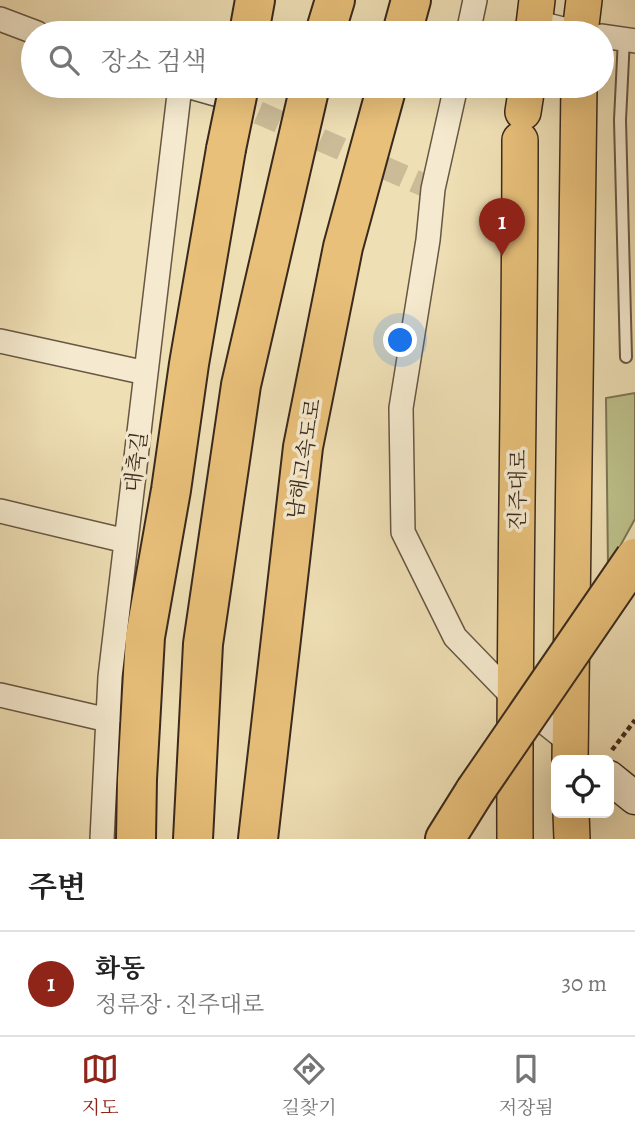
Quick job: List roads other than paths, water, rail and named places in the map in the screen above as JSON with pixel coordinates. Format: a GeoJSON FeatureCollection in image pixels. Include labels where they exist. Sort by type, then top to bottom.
{"type":"FeatureCollection","features":[{"type":"Feature","properties":{"kind":"highway"},"geometry":{"type":"LineString","coordinates":[[251,21],[255,0]]}},
{"type":"Feature","properties":{"kind":"highway"},"geometry":{"type":"LineString","coordinates":[[329,21],[335,0]]}},
{"type":"Feature","properties":{"kind":"highway"},"geometry":{"type":"LineString","coordinates":[[405,21],[411,0]]}},
{"type":"Feature","properties":{"kind":"highway"},"geometry":{"type":"LineString","coordinates":[[136,839],[145,637],[226,149],[227,98]]}},
{"type":"Feature","properties":{"kind":"highway"},"geometry":{"type":"LineString","coordinates":[[193,839],[203,644],[242,384],[307,98]]}},
{"type":"Feature","properties":{"kind":"highway","name":"남해고속도로"},"geometry":{"type":"LineString","coordinates":[[258,839],[303,447],[343,247],[384,98]]}},
{"type":"Feature","properties":{"kind":"highway"},"geometry":{"type":"LineString","coordinates":[[445,839],[635,558]]}},
{"type":"Feature","properties":{"kind":"main road"},"geometry":{"type":"LineString","coordinates":[[581,21],[584,0]]}},
{"type":"Feature","properties":{"kind":"main road"},"geometry":{"type":"LineString","coordinates":[[579,98],[590,755]]}},
{"type":"Feature","properties":{"kind":"main road","name":"진주대로"},"geometry":{"type":"LineString","coordinates":[[515,839],[514,698],[523,113]]}},
{"type":"Feature","properties":{"kind":"main road"},"geometry":{"type":"LineString","coordinates":[[614,779],[635,798]]}},
{"type":"Feature","properties":{"kind":"main road"},"geometry":{"type":"LineString","coordinates":[[571,818],[572,839]]}},
{"type":"Feature","properties":{"kind":"street"},"geometry":{"type":"LineString","coordinates":[[471,21],[475,0]]}},
{"type":"Feature","properties":{"kind":"street"},"geometry":{"type":"LineString","coordinates":[[0,19],[21,27]]}},
{"type":"Feature","properties":{"kind":"street","name":"대축길"},"geometry":{"type":"LineString","coordinates":[[102,839],[110,677],[179,98]]}},
{"type":"Feature","properties":{"kind":"street"},"geometry":{"type":"LineString","coordinates":[[453,98],[433,189],[428,240],[401,408],[403,532],[456,637],[514,698],[586,755]]}},
{"type":"Feature","properties":{"kind":"street"},"geometry":{"type":"LineString","coordinates":[[0,341],[146,373]]}},
{"type":"Feature","properties":{"kind":"street"},"geometry":{"type":"LineString","coordinates":[[0,511],[126,541]]}},
{"type":"Feature","properties":{"kind":"street"},"geometry":{"type":"LineString","coordinates":[[0,695],[108,720]]}},
{"type":"Feature","properties":{"kind":"lane"},"geometry":{"type":"LineString","coordinates":[[620,38],[626,357]]}},
{"type":"Feature","properties":{"kind":"tunnel"},"geometry":{"type":"LineString","coordinates":[[227,99],[433,189]]}},
{"type":"Feature","properties":{"kind":"place","name":"화동"},"geometry":{"type":"Point","coordinates":[502,256]}}]}
